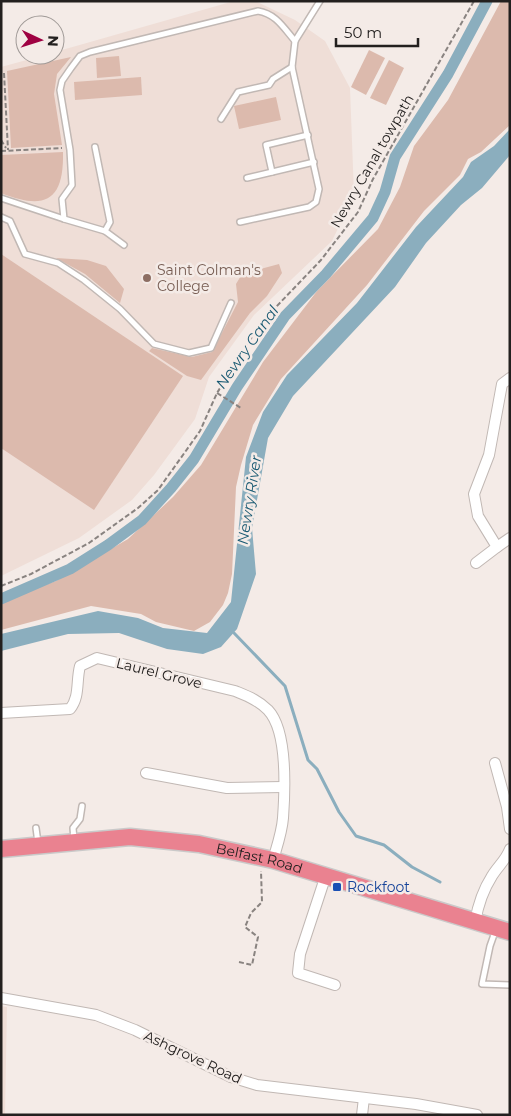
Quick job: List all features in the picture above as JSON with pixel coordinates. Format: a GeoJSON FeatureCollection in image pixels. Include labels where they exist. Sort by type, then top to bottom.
{"type":"FeatureCollection","features":[{"type":"Feature","properties":{"kind":"highway","name":"Belfast Road"},"geometry":{"type":"LineString","coordinates":[[1,849],[74,841],[152,838],[199,844],[271,859],[326,874],[503,930]]}},
{"type":"Feature","properties":{"kind":"street"},"geometry":{"type":"LineString","coordinates":[[497,547],[478,516],[474,494],[490,455],[502,384],[510,378]]}},
{"type":"Feature","properties":{"kind":"street"},"geometry":{"type":"LineString","coordinates":[[476,563],[510,538]]}},
{"type":"Feature","properties":{"kind":"street","name":"Laurel Grove"},"geometry":{"type":"LineString","coordinates":[[1,713],[70,709],[77,701],[77,679],[80,666],[97,658],[235,691],[253,698],[269,711],[277,726],[283,749],[283,820],[271,859]]}},
{"type":"Feature","properties":{"kind":"street"},"geometry":{"type":"LineString","coordinates":[[495,763],[507,807],[510,829]]}},
{"type":"Feature","properties":{"kind":"street"},"geometry":{"type":"LineString","coordinates":[[146,773],[227,788],[283,787]]}},
{"type":"Feature","properties":{"kind":"street"},"geometry":{"type":"LineString","coordinates":[[475,922],[481,896],[493,874],[506,860],[510,849]]}},
{"type":"Feature","properties":{"kind":"street"},"geometry":{"type":"LineString","coordinates":[[326,874],[300,954],[298,973],[335,985]]}},
{"type":"Feature","properties":{"kind":"street","name":"Ashgrove Road"},"geometry":{"type":"LineString","coordinates":[[1,998],[96,1015],[134,1030],[231,1077],[257,1085],[416,1104],[477,1115]]}},
{"type":"Feature","properties":{"kind":"street"},"geometry":{"type":"LineString","coordinates":[[362,1115],[364,1098]]}},
{"type":"Feature","properties":{"kind":"lane"},"geometry":{"type":"LineString","coordinates":[[240,222],[309,207],[316,202],[319,189],[292,67],[295,41],[320,1]]}},
{"type":"Feature","properties":{"kind":"lane"},"geometry":{"type":"LineString","coordinates":[[64,219],[62,199],[72,185],[69,148],[61,102],[62,81],[80,56],[258,11],[268,13],[277,19],[295,41]]}},
{"type":"Feature","properties":{"kind":"lane"},"geometry":{"type":"LineString","coordinates":[[220,119],[238,92],[270,85],[273,79],[292,67]]}},
{"type":"Feature","properties":{"kind":"lane"},"geometry":{"type":"LineString","coordinates":[[272,172],[266,145],[308,135]]}},
{"type":"Feature","properties":{"kind":"lane"},"geometry":{"type":"LineString","coordinates":[[95,147],[110,222],[105,231]]}},
{"type":"Feature","properties":{"kind":"lane"},"geometry":{"type":"LineString","coordinates":[[247,178],[314,162]]}},
{"type":"Feature","properties":{"kind":"lane"},"geometry":{"type":"LineString","coordinates":[[1,198],[105,231],[124,245]]}},
{"type":"Feature","properties":{"kind":"lane"},"geometry":{"type":"LineString","coordinates":[[1,217],[10,221],[25,254],[58,263],[84,280],[120,309],[154,344],[189,353],[211,348],[231,303]]}},
{"type":"Feature","properties":{"kind":"lane"},"geometry":{"type":"LineString","coordinates":[[74,841],[73,828],[80,819],[82,806]]}},
{"type":"Feature","properties":{"kind":"lane"},"geometry":{"type":"LineString","coordinates":[[36,828],[38,846]]}},
{"type":"Feature","properties":{"kind":"lane"},"geometry":{"type":"LineString","coordinates":[[503,930],[490,946],[482,984],[510,985]]}},
{"type":"Feature","properties":{"kind":"path","name":"Newry Canal towpath"},"geometry":{"type":"LineString","coordinates":[[1,586],[31,574],[90,543],[158,490],[200,431],[217,393],[255,332],[321,260],[358,212],[373,179],[474,1]]}},
{"type":"Feature","properties":{"kind":"path"},"geometry":{"type":"LineString","coordinates":[[4,73],[8,150]]}},
{"type":"Feature","properties":{"kind":"path"},"geometry":{"type":"LineString","coordinates":[[1,140],[8,150]]}},
{"type":"Feature","properties":{"kind":"path"},"geometry":{"type":"LineString","coordinates":[[1,150],[69,148]]}},
{"type":"Feature","properties":{"kind":"path"},"geometry":{"type":"LineString","coordinates":[[217,393],[241,408]]}},
{"type":"Feature","properties":{"kind":"path"},"geometry":{"type":"LineString","coordinates":[[239,962],[252,965],[258,937],[245,927],[252,913],[262,902],[261,868],[271,859]]}},
{"type":"Feature","properties":{"kind":"shaded area","name":"Saint Colman's College"},"geometry":{"type":"Polygon","coordinates":[[[234,1],[255,1],[295,20],[325,41],[350,88],[354,195],[332,241],[254,315],[209,377],[195,419],[154,475],[132,500],[79,538],[1,576],[1,67],[15,63],[15,65],[65,65],[65,49],[234,1]]]}},
{"type":"Feature","properties":{"kind":"shaded area"},"geometry":{"type":"Polygon","coordinates":[[[501,1],[510,1],[510,125],[481,152],[468,159],[460,175],[424,211],[367,285],[281,379],[253,425],[236,487],[232,574],[228,593],[223,605],[210,622],[194,631],[156,622],[141,614],[91,606],[1,630],[1,601],[56,581],[128,539],[173,497],[201,465],[263,362],[317,291],[378,229],[400,187],[414,146],[448,100],[501,1]]]}},
{"type":"Feature","properties":{"kind":"shaded area"},"geometry":{"type":"Polygon","coordinates":[[[369,50],[385,58],[366,95],[351,87],[369,50]]]}},
{"type":"Feature","properties":{"kind":"shaded area"},"geometry":{"type":"Polygon","coordinates":[[[119,56],[121,76],[97,78],[96,58],[119,56]]]}},
{"type":"Feature","properties":{"kind":"shaded area"},"geometry":{"type":"Polygon","coordinates":[[[71,57],[65,64],[65,58],[71,57]]]}},
{"type":"Feature","properties":{"kind":"shaded area"},"geometry":{"type":"Polygon","coordinates":[[[389,60],[404,68],[386,105],[370,98],[389,60]]]}},
{"type":"Feature","properties":{"kind":"shaded area"},"geometry":{"type":"Polygon","coordinates":[[[34,65],[64,65],[57,74],[54,94],[62,145],[11,148],[7,71],[34,65]]]}},
{"type":"Feature","properties":{"kind":"shaded area"},"geometry":{"type":"Polygon","coordinates":[[[141,77],[142,95],[75,100],[74,82],[141,77]]]}},
{"type":"Feature","properties":{"kind":"shaded area"},"geometry":{"type":"Polygon","coordinates":[[[276,97],[281,120],[239,129],[234,106],[276,97]]]}},
{"type":"Feature","properties":{"kind":"shaded area"},"geometry":{"type":"Polygon","coordinates":[[[63,152],[60,181],[56,191],[49,197],[41,201],[30,201],[1,193],[1,155],[63,152]]]}},
{"type":"Feature","properties":{"kind":"shaded area"},"geometry":{"type":"Polygon","coordinates":[[[1,254],[183,376],[94,510],[1,448],[1,254]]]}},
{"type":"Feature","properties":{"kind":"shaded area"},"geometry":{"type":"Polygon","coordinates":[[[56,258],[87,260],[106,266],[124,289],[120,303],[85,274],[56,258]]]}},
{"type":"Feature","properties":{"kind":"shaded area"},"geometry":{"type":"Polygon","coordinates":[[[279,264],[282,273],[267,296],[250,313],[201,380],[187,376],[149,351],[152,348],[192,357],[212,352],[238,302],[236,284],[242,274],[279,264]]]}},
{"type":"Feature","properties":{"kind":"shaded area"},"geometry":{"type":"Polygon","coordinates":[[[1,1006],[7,1007],[5,1115],[1,1115],[1,1006]]]}},
{"type":"Feature","properties":{"kind":"water","name":"Newry River"},"geometry":{"type":"Polygon","coordinates":[[[510,129],[510,155],[482,188],[461,205],[426,243],[395,287],[293,396],[268,438],[252,528],[256,574],[237,629],[221,647],[203,654],[167,649],[119,633],[68,634],[1,651],[1,634],[98,611],[138,618],[163,628],[207,633],[231,602],[246,457],[263,412],[287,375],[357,303],[416,227],[463,177],[471,162],[494,146],[510,129]]]}},
{"type":"Feature","properties":{"kind":"waterway","name":"Newry Canal"},"geometry":{"type":"LineString","coordinates":[[1,599],[70,569],[108,545],[142,520],[171,488],[194,459],[237,387],[285,316],[326,274],[373,218],[385,192],[395,157],[448,74],[487,1]]}},
{"type":"Feature","properties":{"kind":"waterway"},"geometry":{"type":"LineString","coordinates":[[234,633],[285,686],[308,760],[317,769],[339,812],[356,836],[384,845],[412,867],[440,882]]}},
{"type":"Feature","properties":{"kind":"place","name":"Saint Colman's College"},"geometry":{"type":"Point","coordinates":[147,278]}},
{"type":"Feature","properties":{"kind":"place","name":"Rockfoot"},"geometry":{"type":"Point","coordinates":[337,887]}}]}
